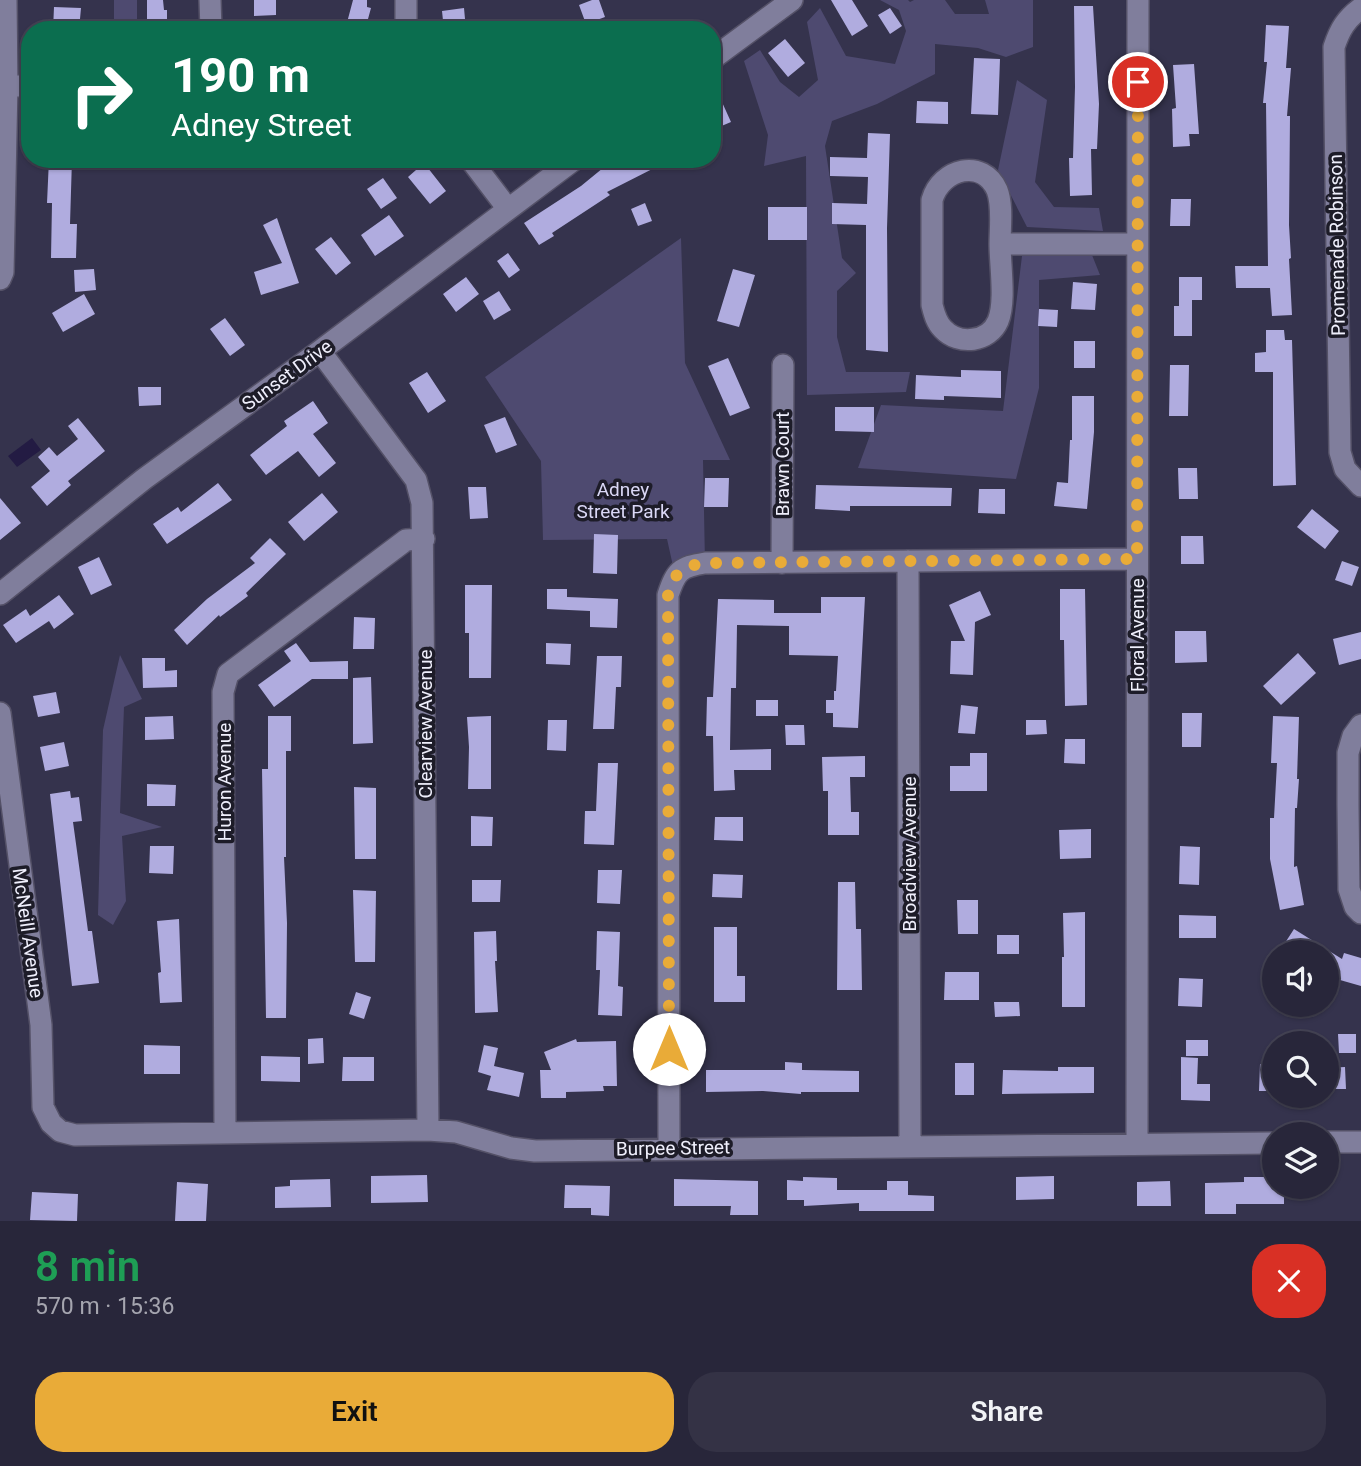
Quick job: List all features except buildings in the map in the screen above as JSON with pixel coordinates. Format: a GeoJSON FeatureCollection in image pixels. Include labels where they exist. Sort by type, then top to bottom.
{"type":"FeatureCollection","features":[{"type":"Feature","properties":{"kind":"street"},"geometry":{"type":"LineString","coordinates":[[0,279],[3,272],[7,86],[6,0]]}},
{"type":"Feature","properties":{"kind":"street"},"geometry":{"type":"LineString","coordinates":[[211,0],[211,21]]}},
{"type":"Feature","properties":{"kind":"street"},"geometry":{"type":"LineString","coordinates":[[406,0],[407,21]]}},
{"type":"Feature","properties":{"kind":"street"},"geometry":{"type":"LineString","coordinates":[[721,51],[792,0]]}},
{"type":"Feature","properties":{"kind":"street","name":"Floral Avenue"},"geometry":{"type":"LineString","coordinates":[[1137,1144],[1138,0]]}},
{"type":"Feature","properties":{"kind":"street","name":"Promenade Robinson"},"geometry":{"type":"LineString","coordinates":[[1361,8],[1350,16],[1340,29],[1334,47],[1340,452],[1345,469],[1361,486]]}},
{"type":"Feature","properties":{"kind":"street"},"geometry":{"type":"LineString","coordinates":[[7,86],[21,86]]}},
{"type":"Feature","properties":{"kind":"street"},"geometry":{"type":"LineString","coordinates":[[477,168],[508,209]]}},
{"type":"Feature","properties":{"kind":"street","name":"Sunset Drive"},"geometry":{"type":"LineString","coordinates":[[0,594],[144,479],[320,351],[563,168]]}},
{"type":"Feature","properties":{"kind":"street"},"geometry":{"type":"LineString","coordinates":[[966,170],[979,173],[990,180],[999,200],[1000,244],[999,319],[992,331],[981,338],[968,340],[954,337],[939,324],[932,304],[932,200],[935,188],[943,179],[966,170]]}},
{"type":"Feature","properties":{"kind":"street"},"geometry":{"type":"LineString","coordinates":[[1000,244],[1137,244]]}},
{"type":"Feature","properties":{"kind":"street","name":"Clearview Avenue"},"geometry":{"type":"LineString","coordinates":[[320,351],[416,480],[422,503],[428,1130]]}},
{"type":"Feature","properties":{"kind":"street","name":"Brawn Court"},"geometry":{"type":"LineString","coordinates":[[782,563],[783,365]]}},
{"type":"Feature","properties":{"kind":"street","name":"Huron Avenue"},"geometry":{"type":"LineString","coordinates":[[225,1132],[223,692],[228,674],[406,540],[424,539]]}},
{"type":"Feature","properties":{"kind":"street"},"geometry":{"type":"LineString","coordinates":[[669,1148],[668,595],[674,575],[687,566],[705,563],[1137,559]]}},
{"type":"Feature","properties":{"kind":"street","name":"Broadview Avenue"},"geometry":{"type":"LineString","coordinates":[[908,561],[910,1146]]}},
{"type":"Feature","properties":{"kind":"street","name":"McNeill Avenue"},"geometry":{"type":"LineString","coordinates":[[0,713],[41,1026],[43,1107],[51,1124],[60,1131],[75,1135]]}},
{"type":"Feature","properties":{"kind":"street"},"geometry":{"type":"LineString","coordinates":[[1361,725],[1353,736],[1348,753],[1349,890],[1355,907],[1361,914]]}},
{"type":"Feature","properties":{"kind":"street","name":"Burpee Street"},"geometry":{"type":"LineString","coordinates":[[75,1135],[428,1130],[456,1132],[511,1148],[535,1151],[1262,1143]]}},
{"type":"Feature","properties":{"kind":"street"},"geometry":{"type":"LineString","coordinates":[[1339,1142],[1361,1142]]}},
{"type":"Feature","properties":{"kind":"green space"},"geometry":{"type":"Polygon","coordinates":[[[114,0],[137,0],[137,21],[114,21],[114,0]]]}},
{"type":"Feature","properties":{"kind":"green space"},"geometry":{"type":"Polygon","coordinates":[[[880,0],[945,0],[955,14],[989,14],[985,0],[1033,0],[1033,47],[1006,57],[978,48],[935,44],[935,74],[877,104],[832,121],[825,146],[842,258],[856,273],[837,291],[837,337],[846,372],[910,372],[906,392],[807,395],[806,156],[764,166],[768,135],[744,61],[760,50],[780,82],[799,97],[818,80],[807,22],[820,8],[846,56],[895,64],[906,31],[899,10],[880,0]]]}},
{"type":"Feature","properties":{"kind":"green space"},"geometry":{"type":"Polygon","coordinates":[[[1017,80],[1047,100],[1035,182],[1054,207],[1099,208],[1103,231],[1027,227],[998,170],[1017,80]]]}},
{"type":"Feature","properties":{"kind":"green space","name":"Adney Street Park"},"geometry":{"type":"Polygon","coordinates":[[[681,238],[685,363],[730,460],[703,460],[705,563],[675,575],[667,539],[543,540],[541,461],[485,377],[681,238]]]}},
{"type":"Feature","properties":{"kind":"green space"},"geometry":{"type":"Polygon","coordinates":[[[1092,255],[1100,275],[1039,280],[1039,388],[1016,479],[858,468],[881,405],[1003,411],[1022,256],[1092,255]]]}},
{"type":"Feature","properties":{"kind":"green space"},"geometry":{"type":"Polygon","coordinates":[[[120,655],[142,699],[124,707],[120,813],[162,827],[122,836],[126,901],[113,925],[98,915],[103,730],[120,655]]]}},
{"type":"Feature","properties":{"kind":"shaded area"},"geometry":{"type":"Polygon","coordinates":[[[32,438],[41,450],[17,467],[8,456],[32,438]]]}},
{"type":"Feature","properties":{"kind":"route"},"geometry":{"type":"LineString","coordinates":[[669,1049],[668,595],[674,575],[687,566],[705,563],[1137,559],[1138,82]]}}]}
